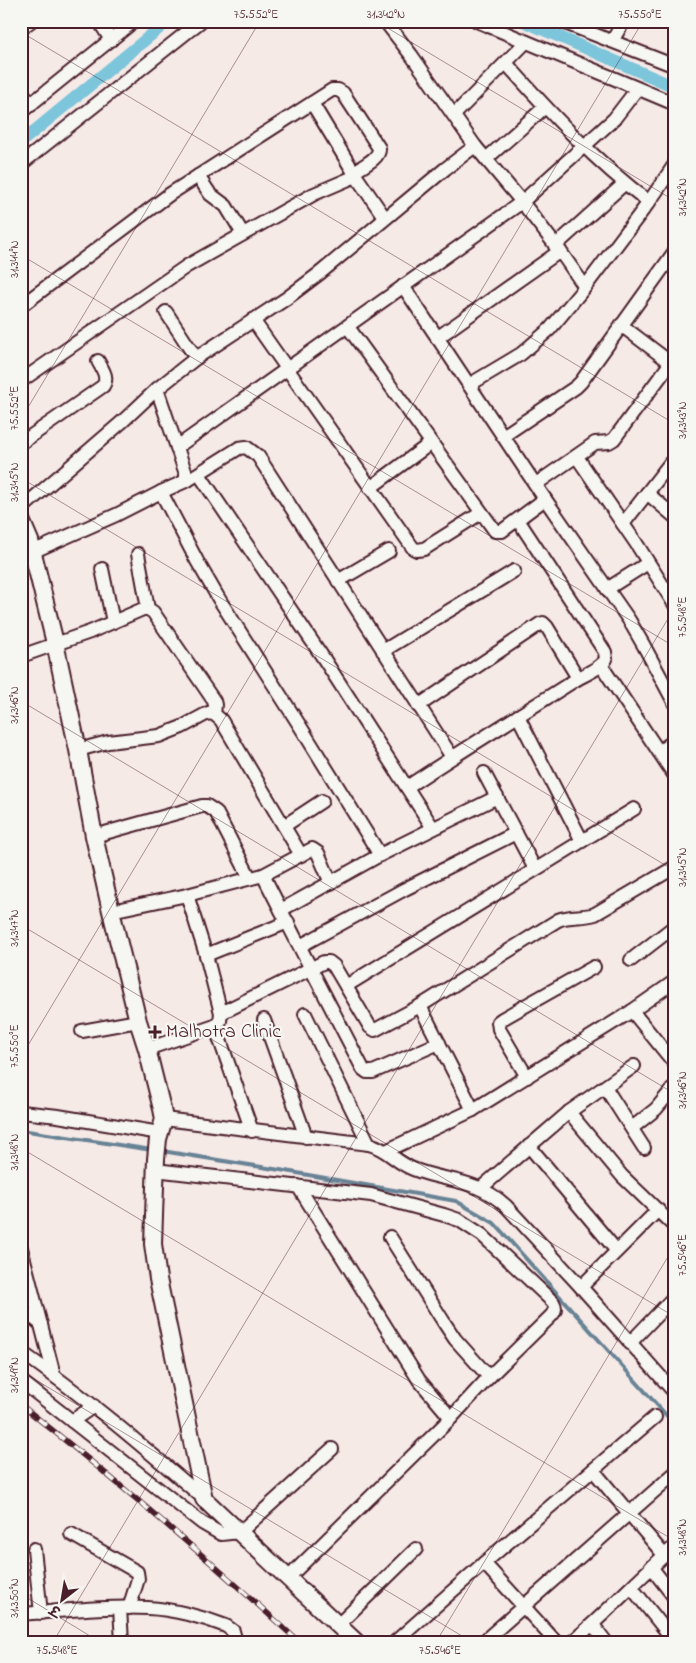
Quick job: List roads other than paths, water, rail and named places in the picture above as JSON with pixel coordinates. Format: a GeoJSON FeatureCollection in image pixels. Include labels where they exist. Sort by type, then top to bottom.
{"type":"FeatureCollection","features":[{"type":"Feature","properties":{"kind":"street"},"geometry":{"type":"LineString","coordinates":[[21,28],[30,21]]}},
{"type":"Feature","properties":{"kind":"street"},"geometry":{"type":"LineString","coordinates":[[99,21],[111,40]]}},
{"type":"Feature","properties":{"kind":"street"},"geometry":{"type":"LineString","coordinates":[[21,90],[26,108],[134,21]]}},
{"type":"Feature","properties":{"kind":"street"},"geometry":{"type":"LineString","coordinates":[[21,164],[201,21]]}},
{"type":"Feature","properties":{"kind":"street"},"geometry":{"type":"LineString","coordinates":[[385,21],[475,146],[522,202],[585,287]]}},
{"type":"Feature","properties":{"kind":"street"},"geometry":{"type":"LineString","coordinates":[[477,21],[675,104]]}},
{"type":"Feature","properties":{"kind":"street"},"geometry":{"type":"LineString","coordinates":[[612,41],[624,21]]}},
{"type":"Feature","properties":{"kind":"street"},"geometry":{"type":"LineString","coordinates":[[562,22],[674,64]]}},
{"type":"Feature","properties":{"kind":"street"},"geometry":{"type":"LineString","coordinates":[[454,115],[526,42]]}},
{"type":"Feature","properties":{"kind":"street"},"geometry":{"type":"LineString","coordinates":[[506,63],[545,107],[624,184],[649,202]]}},
{"type":"Feature","properties":{"kind":"street"},"geometry":{"type":"LineString","coordinates":[[177,447],[522,202],[614,119],[637,89]]}},
{"type":"Feature","properties":{"kind":"street"},"geometry":{"type":"LineString","coordinates":[[21,306],[170,194],[332,90],[338,90],[343,93],[379,148],[377,157],[355,174],[314,194],[187,266],[21,381]]}},
{"type":"Feature","properties":{"kind":"street"},"geometry":{"type":"LineString","coordinates":[[312,103],[355,174],[385,218]]}},
{"type":"Feature","properties":{"kind":"street"},"geometry":{"type":"LineString","coordinates":[[486,159],[545,107]]}},
{"type":"Feature","properties":{"kind":"street"},"geometry":{"type":"LineString","coordinates":[[21,509],[156,389],[196,358],[287,298],[320,273],[475,146]]}},
{"type":"Feature","properties":{"kind":"street"},"geometry":{"type":"LineString","coordinates":[[469,385],[522,354],[550,329],[585,287],[675,164]]}},
{"type":"Feature","properties":{"kind":"street"},"geometry":{"type":"LineString","coordinates":[[198,176],[210,194],[226,206],[243,234]]}},
{"type":"Feature","properties":{"kind":"street"},"geometry":{"type":"LineString","coordinates":[[437,338],[557,248],[624,184]]}},
{"type":"Feature","properties":{"kind":"street"},"geometry":{"type":"LineString","coordinates":[[503,436],[576,387],[675,251]]}},
{"type":"Feature","properties":{"kind":"street"},"geometry":{"type":"LineString","coordinates":[[403,286],[545,499],[607,588],[644,646],[675,704]]}},
{"type":"Feature","properties":{"kind":"street"},"geometry":{"type":"LineString","coordinates":[[166,312],[196,358]]}},
{"type":"Feature","properties":{"kind":"street"},"geometry":{"type":"LineString","coordinates":[[253,320],[370,488],[417,550],[424,549],[481,513]]}},
{"type":"Feature","properties":{"kind":"street"},"geometry":{"type":"LineString","coordinates":[[536,484],[595,443],[610,442],[614,439],[673,360],[621,325]]}},
{"type":"Feature","properties":{"kind":"street"},"geometry":{"type":"LineString","coordinates":[[348,327],[495,531],[499,532],[518,520],[545,499]]}},
{"type":"Feature","properties":{"kind":"street"},"geometry":{"type":"LineString","coordinates":[[21,443],[103,386],[106,376],[98,361]]}},
{"type":"Feature","properties":{"kind":"street"},"geometry":{"type":"LineString","coordinates":[[156,389],[177,447],[193,477],[306,632],[432,828]]}},
{"type":"Feature","properties":{"kind":"street"},"geometry":{"type":"LineString","coordinates":[[370,488],[431,443]]}},
{"type":"Feature","properties":{"kind":"street"},"geometry":{"type":"LineString","coordinates":[[32,552],[116,515],[193,477],[239,448],[246,447],[258,456],[452,757]]}},
{"type":"Feature","properties":{"kind":"street"},"geometry":{"type":"LineString","coordinates":[[577,457],[648,563],[670,587],[675,605]]}},
{"type":"Feature","properties":{"kind":"street"},"geometry":{"type":"LineString","coordinates":[[623,524],[674,458]]}},
{"type":"Feature","properties":{"kind":"street"},"geometry":{"type":"LineString","coordinates":[[161,492],[196,561],[218,599],[380,855]]}},
{"type":"Feature","properties":{"kind":"street"},"geometry":{"type":"LineString","coordinates":[[647,493],[675,517]]}},
{"type":"Feature","properties":{"kind":"street"},"geometry":{"type":"LineString","coordinates":[[21,520],[30,541],[55,643],[94,836],[138,1021],[147,1050],[160,1130],[155,1165],[153,1244],[158,1279],[204,1499],[208,1503]]}},
{"type":"Feature","properties":{"kind":"street"},"geometry":{"type":"LineString","coordinates":[[407,787],[601,665],[606,659],[605,652],[518,520]]}},
{"type":"Feature","properties":{"kind":"street"},"geometry":{"type":"LineString","coordinates":[[338,581],[389,551]]}},
{"type":"Feature","properties":{"kind":"street"},"geometry":{"type":"LineString","coordinates":[[138,554],[148,609]]}},
{"type":"Feature","properties":{"kind":"street"},"geometry":{"type":"LineString","coordinates":[[607,588],[648,563]]}},
{"type":"Feature","properties":{"kind":"street"},"geometry":{"type":"LineString","coordinates":[[102,569],[113,622]]}},
{"type":"Feature","properties":{"kind":"street"},"geometry":{"type":"LineString","coordinates":[[383,651],[514,571]]}},
{"type":"Feature","properties":{"kind":"street"},"geometry":{"type":"LineString","coordinates":[[21,656],[143,609],[148,609],[153,612],[214,700],[214,714]]}},
{"type":"Feature","properties":{"kind":"street"},"geometry":{"type":"LineString","coordinates":[[418,706],[540,624],[545,625],[578,678]]}},
{"type":"Feature","properties":{"kind":"street"},"geometry":{"type":"LineString","coordinates":[[601,665],[675,776]]}},
{"type":"Feature","properties":{"kind":"street"},"geometry":{"type":"LineString","coordinates":[[78,750],[108,742],[159,736],[182,727],[208,713],[214,714],[221,720],[301,855]]}},
{"type":"Feature","properties":{"kind":"street"},"geometry":{"type":"LineString","coordinates":[[518,716],[582,841]]}},
{"type":"Feature","properties":{"kind":"street"},"geometry":{"type":"LineString","coordinates":[[658,752],[675,740]]}},
{"type":"Feature","properties":{"kind":"street"},"geometry":{"type":"LineString","coordinates":[[484,773],[535,869]]}},
{"type":"Feature","properties":{"kind":"street"},"geometry":{"type":"LineString","coordinates":[[281,910],[380,855],[497,797]]}},
{"type":"Feature","properties":{"kind":"street"},"geometry":{"type":"LineString","coordinates":[[284,826],[322,802]]}},
{"type":"Feature","properties":{"kind":"street"},"geometry":{"type":"LineString","coordinates":[[94,836],[207,806],[216,812],[281,910],[363,1069],[367,1072],[373,1072],[439,1042]]}},
{"type":"Feature","properties":{"kind":"street"},"geometry":{"type":"LineString","coordinates":[[346,986],[634,809]]}},
{"type":"Feature","properties":{"kind":"street"},"geometry":{"type":"LineString","coordinates":[[300,946],[405,889],[516,833]]}},
{"type":"Feature","properties":{"kind":"street"},"geometry":{"type":"LineString","coordinates":[[111,911],[187,895],[257,876],[312,849],[316,851],[330,883]]}},
{"type":"Feature","properties":{"kind":"street"},"geometry":{"type":"LineString","coordinates":[[221,1013],[324,962],[331,963],[372,1030],[379,1028],[420,1006],[558,920],[566,917],[595,914],[675,867]]}},
{"type":"Feature","properties":{"kind":"street"},"geometry":{"type":"LineString","coordinates":[[147,1050],[214,1026],[220,1022],[221,1013],[206,955],[187,895]]}},
{"type":"Feature","properties":{"kind":"street"},"geometry":{"type":"LineString","coordinates":[[206,955],[288,922]]}},
{"type":"Feature","properties":{"kind":"street"},"geometry":{"type":"LineString","coordinates":[[631,960],[675,926]]}},
{"type":"Feature","properties":{"kind":"street"},"geometry":{"type":"LineString","coordinates":[[526,1077],[499,1029],[498,1022],[594,967]]}},
{"type":"Feature","properties":{"kind":"street"},"geometry":{"type":"LineString","coordinates":[[386,1151],[473,1110],[632,1011],[675,981]]}},
{"type":"Feature","properties":{"kind":"street"},"geometry":{"type":"LineString","coordinates":[[420,1006],[473,1110]]}},
{"type":"Feature","properties":{"kind":"street"},"geometry":{"type":"LineString","coordinates":[[632,1011],[675,1064]]}},
{"type":"Feature","properties":{"kind":"street"},"geometry":{"type":"LineString","coordinates":[[305,1014],[369,1144]]}},
{"type":"Feature","properties":{"kind":"street"},"geometry":{"type":"LineString","coordinates":[[264,1020],[306,1137]]}},
{"type":"Feature","properties":{"kind":"street"},"geometry":{"type":"LineString","coordinates":[[82,1031],[138,1021]]}},
{"type":"Feature","properties":{"kind":"street"},"geometry":{"type":"LineString","coordinates":[[214,1026],[252,1131]]}},
{"type":"Feature","properties":{"kind":"street"},"geometry":{"type":"LineString","coordinates":[[481,1188],[569,1112],[634,1066]]}},
{"type":"Feature","properties":{"kind":"street"},"geometry":{"type":"LineString","coordinates":[[632,1128],[656,1109],[675,1086]]}},
{"type":"Feature","properties":{"kind":"street"},"geometry":{"type":"LineString","coordinates":[[605,1087],[644,1148]]}},
{"type":"Feature","properties":{"kind":"street"},"geometry":{"type":"LineString","coordinates":[[21,1112],[160,1130],[252,1131],[369,1144],[386,1151],[397,1161],[415,1170],[469,1183],[481,1188],[506,1206],[674,1390]]}},
{"type":"Feature","properties":{"kind":"street"},"geometry":{"type":"LineString","coordinates":[[569,1112],[622,1176],[675,1227]]}},
{"type":"Feature","properties":{"kind":"street"},"geometry":{"type":"LineString","coordinates":[[529,1146],[616,1250]]}},
{"type":"Feature","properties":{"kind":"street"},"geometry":{"type":"LineString","coordinates":[[155,1165],[371,1195],[459,1220],[482,1236],[555,1306],[554,1313],[488,1377],[451,1418],[288,1578]]}},
{"type":"Feature","properties":{"kind":"street"},"geometry":{"type":"LineString","coordinates":[[298,1186],[420,1380],[451,1418]]}},
{"type":"Feature","properties":{"kind":"street"},"geometry":{"type":"LineString","coordinates":[[581,1287],[658,1210]]}},
{"type":"Feature","properties":{"kind":"street"},"geometry":{"type":"LineString","coordinates":[[390,1237],[444,1324],[488,1377]]}},
{"type":"Feature","properties":{"kind":"street"},"geometry":{"type":"LineString","coordinates":[[21,1248],[54,1375]]}},
{"type":"Feature","properties":{"kind":"street"},"geometry":{"type":"LineString","coordinates":[[630,1343],[675,1296]]}},
{"type":"Feature","properties":{"kind":"street"},"geometry":{"type":"LineString","coordinates":[[21,1309],[40,1324]]}},
{"type":"Feature","properties":{"kind":"street"},"geometry":{"type":"LineString","coordinates":[[21,1352],[54,1375],[124,1430],[240,1532],[356,1642]]}},
{"type":"Feature","properties":{"kind":"street"},"geometry":{"type":"LineString","coordinates":[[21,1381],[212,1530],[221,1534],[240,1532],[332,1449]]}},
{"type":"Feature","properties":{"kind":"street"},"geometry":{"type":"LineString","coordinates":[[72,1421],[94,1406]]}},
{"type":"Feature","properties":{"kind":"street"},"geometry":{"type":"LineString","coordinates":[[395,1642],[655,1417]]}},
{"type":"Feature","properties":{"kind":"street"},"geometry":{"type":"LineString","coordinates":[[592,1470],[664,1555]]}},
{"type":"Feature","properties":{"kind":"street"},"geometry":{"type":"LineString","coordinates":[[483,1642],[675,1473]]}},
{"type":"Feature","properties":{"kind":"street"},"geometry":{"type":"LineString","coordinates":[[71,1534],[137,1572],[138,1579],[125,1608],[122,1642]]}},
{"type":"Feature","properties":{"kind":"street"},"geometry":{"type":"LineString","coordinates":[[572,1642],[675,1546]]}},
{"type":"Feature","properties":{"kind":"street"},"geometry":{"type":"LineString","coordinates":[[34,1549],[41,1613]]}},
{"type":"Feature","properties":{"kind":"street"},"geometry":{"type":"LineString","coordinates":[[338,1624],[416,1549]]}},
{"type":"Feature","properties":{"kind":"street"},"geometry":{"type":"LineString","coordinates":[[484,1563],[556,1642]]}},
{"type":"Feature","properties":{"kind":"street"},"geometry":{"type":"LineString","coordinates":[[651,1567],[675,1598]]}},
{"type":"Feature","properties":{"kind":"street"},"geometry":{"type":"LineString","coordinates":[[632,1588],[675,1642]]}},
{"type":"Feature","properties":{"kind":"street"},"geometry":{"type":"LineString","coordinates":[[21,1614],[125,1608],[169,1610],[230,1628],[236,1642]]}},
{"type":"Feature","properties":{"kind":"street"},"geometry":{"type":"LineString","coordinates":[[593,1624],[606,1642]]}},
{"type":"Feature","properties":{"kind":"waterway"},"geometry":{"type":"LineString","coordinates":[[21,142],[168,21]]}},
{"type":"Feature","properties":{"kind":"waterway"},"geometry":{"type":"LineString","coordinates":[[523,21],[675,87]]}},
{"type":"Feature","properties":{"kind":"waterway"},"geometry":{"type":"LineString","coordinates":[[21,1130],[152,1150]]}},
{"type":"Feature","properties":{"kind":"waterway"},"geometry":{"type":"LineString","coordinates":[[162,1151],[456,1201],[494,1223],[675,1425]]}},
{"type":"Feature","properties":{"kind":"railway"},"geometry":{"type":"LineString","coordinates":[[21,1405],[162,1521],[299,1642]]}},
{"type":"Feature","properties":{"kind":"place","name":"Malhotra Clinic"},"geometry":{"type":"Point","coordinates":[155,1032]}}]}
